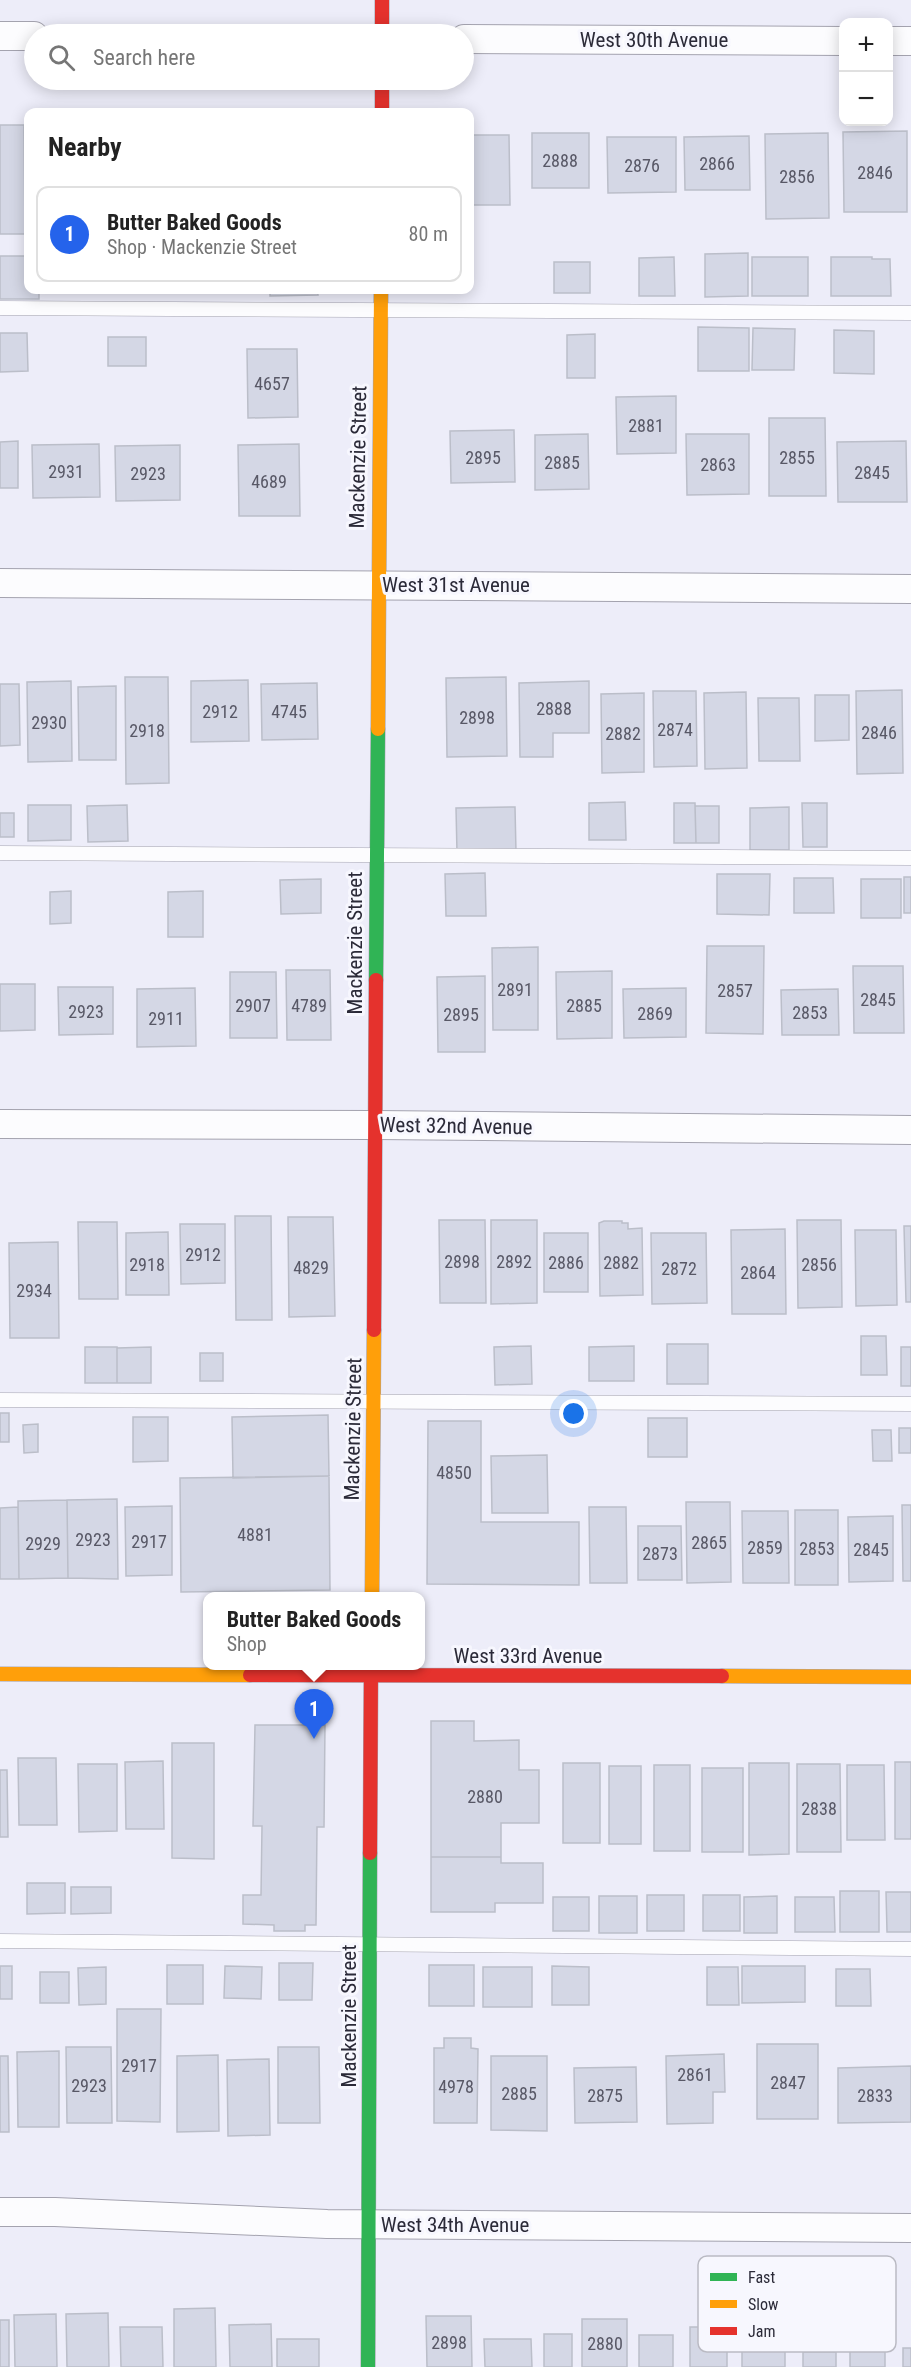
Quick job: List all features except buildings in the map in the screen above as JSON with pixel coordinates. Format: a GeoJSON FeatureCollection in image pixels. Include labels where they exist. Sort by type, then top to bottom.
{"type":"FeatureCollection","features":[{"type":"Feature","properties":{"kind":"street"},"geometry":{"type":"LineString","coordinates":[[382,0],[382,24]]}},
{"type":"Feature","properties":{"kind":"street"},"geometry":{"type":"LineString","coordinates":[[0,36],[24,36]]}},
{"type":"Feature","properties":{"kind":"street","name":"West 30th Avenue"},"geometry":{"type":"LineString","coordinates":[[474,39],[839,41]]}},
{"type":"Feature","properties":{"kind":"street"},"geometry":{"type":"LineString","coordinates":[[893,41],[911,41]]}},
{"type":"Feature","properties":{"kind":"street"},"geometry":{"type":"LineString","coordinates":[[382,90],[382,108]]}},
{"type":"Feature","properties":{"kind":"street","name":"Mackenzie Street"},"geometry":{"type":"LineString","coordinates":[[372,1592],[381,294]]}},
{"type":"Feature","properties":{"kind":"street","name":"West 31st Avenue"},"geometry":{"type":"LineString","coordinates":[[0,582],[911,589]]}},
{"type":"Feature","properties":{"kind":"street","name":"West 32nd Avenue"},"geometry":{"type":"LineString","coordinates":[[0,1124],[911,1130]]}},
{"type":"Feature","properties":{"kind":"street","name":"Mackenzie Street"},"geometry":{"type":"LineString","coordinates":[[368,2367],[371,1671]]}},
{"type":"Feature","properties":{"kind":"street","name":"West 33rd Avenue"},"geometry":{"type":"LineString","coordinates":[[0,1674],[371,1671],[911,1677]]}},
{"type":"Feature","properties":{"kind":"street","name":"West 34th Avenue"},"geometry":{"type":"LineString","coordinates":[[0,2212],[55,2211],[327,2224],[911,2228]]}},
{"type":"Feature","properties":{"kind":"lane"},"geometry":{"type":"LineString","coordinates":[[0,308],[911,313]]}},
{"type":"Feature","properties":{"kind":"lane"},"geometry":{"type":"LineString","coordinates":[[0,853],[911,858]]}},
{"type":"Feature","properties":{"kind":"lane"},"geometry":{"type":"LineString","coordinates":[[0,1400],[911,1404]]}},
{"type":"Feature","properties":{"kind":"lane"},"geometry":{"type":"LineString","coordinates":[[0,1941],[911,1949]]}},
{"type":"Feature","properties":{"kind":"traffic: fast"},"geometry":{"type":"LineString","coordinates":[[376,980],[378,729]]}},
{"type":"Feature","properties":{"kind":"traffic: fast"},"geometry":{"type":"LineString","coordinates":[[368,2367],[370,1853]]}},
{"type":"Feature","properties":{"kind":"traffic: slow"},"geometry":{"type":"LineString","coordinates":[[378,729],[381,294]]}},
{"type":"Feature","properties":{"kind":"traffic: slow"},"geometry":{"type":"LineString","coordinates":[[372,1592],[374,1330]]}},
{"type":"Feature","properties":{"kind":"traffic: slow"},"geometry":{"type":"LineString","coordinates":[[0,1674],[250,1675]]}},
{"type":"Feature","properties":{"kind":"traffic: slow"},"geometry":{"type":"LineString","coordinates":[[722,1676],[911,1677]]}},
{"type":"Feature","properties":{"kind":"traffic: jam"},"geometry":{"type":"LineString","coordinates":[[382,0],[382,24]]}},
{"type":"Feature","properties":{"kind":"traffic: jam"},"geometry":{"type":"LineString","coordinates":[[382,90],[382,108]]}},
{"type":"Feature","properties":{"kind":"traffic: jam"},"geometry":{"type":"LineString","coordinates":[[374,1330],[376,980]]}},
{"type":"Feature","properties":{"kind":"traffic: jam"},"geometry":{"type":"LineString","coordinates":[[370,1853],[371,1670]]}},
{"type":"Feature","properties":{"kind":"traffic: jam"},"geometry":{"type":"LineString","coordinates":[[250,1675],[722,1676]]}},
{"type":"Feature","properties":{"kind":"place","name":"Butter Baked Goods"},"geometry":{"type":"Point","coordinates":[314,1739]}}]}
